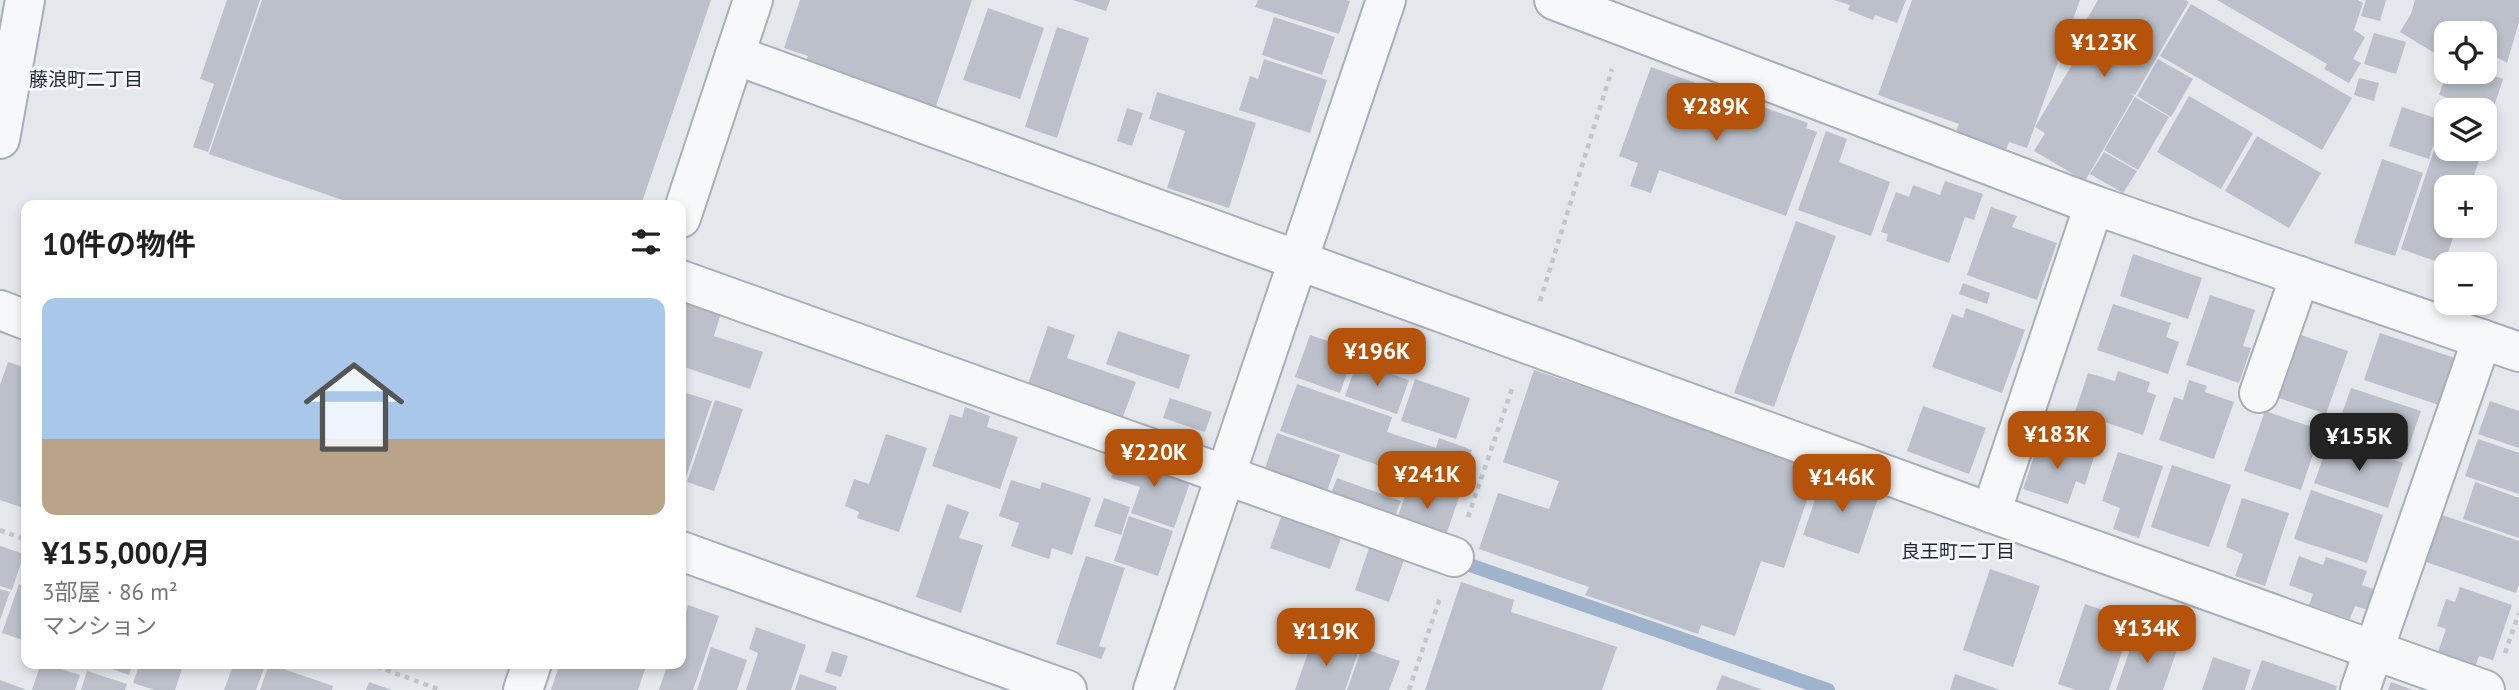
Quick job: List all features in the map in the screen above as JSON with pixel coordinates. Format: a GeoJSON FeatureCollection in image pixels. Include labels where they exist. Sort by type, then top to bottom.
{"type":"FeatureCollection","features":[{"type":"Feature","properties":{"kind":"street"},"geometry":{"type":"LineString","coordinates":[[0,139],[25,0]]}},
{"type":"Feature","properties":{"kind":"street"},"geometry":{"type":"LineString","coordinates":[[686,203],[753,0]]}},
{"type":"Feature","properties":{"kind":"street"},"geometry":{"type":"LineString","coordinates":[[1153,690],[1386,0]]}},
{"type":"Feature","properties":{"kind":"street"},"geometry":{"type":"LineString","coordinates":[[1554,0],[2094,205],[2519,352]]}},
{"type":"Feature","properties":{"kind":"street"},"geometry":{"type":"LineString","coordinates":[[735,55],[1991,513],[2486,690]]}},
{"type":"Feature","properties":{"kind":"street"},"geometry":{"type":"LineString","coordinates":[[1991,513],[2094,205]]}},
{"type":"Feature","properties":{"kind":"street"},"geometry":{"type":"LineString","coordinates":[[2259,393],[2300,276]]}},
{"type":"Feature","properties":{"kind":"street"},"geometry":{"type":"LineString","coordinates":[[686,282],[1454,557]]}},
{"type":"Feature","properties":{"kind":"street"},"geometry":{"type":"LineString","coordinates":[[0,310],[21,318]]}},
{"type":"Feature","properties":{"kind":"street"},"geometry":{"type":"LineString","coordinates":[[2360,690],[2482,339]]}},
{"type":"Feature","properties":{"kind":"street"},"geometry":{"type":"LineString","coordinates":[[686,553],[1067,690]]}},
{"type":"Feature","properties":{"kind":"street"},"geometry":{"type":"LineString","coordinates":[[523,690],[530,669]]}},
{"type":"Feature","properties":{"kind":"path"},"geometry":{"type":"LineString","coordinates":[[1527,343],[1625,26]]}},
{"type":"Feature","properties":{"kind":"path"},"geometry":{"type":"LineString","coordinates":[[0,530],[21,538]]}},
{"type":"Feature","properties":{"kind":"path"},"geometry":{"type":"LineString","coordinates":[[383,669],[441,690]]}},
{"type":"Feature","properties":{"kind":"building"},"geometry":{"type":"Polygon","coordinates":[[[227,0],[260,0],[208,152],[193,147],[214,84],[200,79],[227,0]]]}},
{"type":"Feature","properties":{"kind":"building"},"geometry":{"type":"Polygon","coordinates":[[[262,0],[711,0],[643,200],[342,200],[209,154],[262,0]]]}},
{"type":"Feature","properties":{"kind":"building"},"geometry":{"type":"Polygon","coordinates":[[[800,0],[972,0],[935,109],[805,65],[808,56],[784,48],[800,0]]]}},
{"type":"Feature","properties":{"kind":"building"},"geometry":{"type":"Polygon","coordinates":[[[1073,0],[1110,0],[1106,11],[1073,0]]]}},
{"type":"Feature","properties":{"kind":"building"},"geometry":{"type":"Polygon","coordinates":[[[1258,0],[1350,1],[1339,34],[1255,7],[1258,0]]]}},
{"type":"Feature","properties":{"kind":"building"},"geometry":{"type":"Polygon","coordinates":[[[1834,0],[1906,0],[1897,23],[1875,15],[1873,20],[1848,10],[1850,5],[1834,0]]]}},
{"type":"Feature","properties":{"kind":"building"},"geometry":{"type":"Polygon","coordinates":[[[1912,0],[2080,0],[2027,148],[2009,142],[2006,150],[1956,132],[1959,124],[1878,95],[1912,0]]]}},
{"type":"Feature","properties":{"kind":"building"},"geometry":{"type":"Polygon","coordinates":[[[2098,0],[2189,2],[2135,95],[2130,93],[2134,96],[2085,181],[2034,151],[2045,133],[2035,127],[2079,53],[2070,48],[2098,0]]]}},
{"type":"Feature","properties":{"kind":"building"},"geometry":{"type":"Polygon","coordinates":[[[2217,0],[2358,0],[2363,3],[2354,30],[2365,37],[2353,59],[2361,63],[2349,83],[2324,69],[2327,64],[2217,0]]]}},
{"type":"Feature","properties":{"kind":"building"},"geometry":{"type":"Polygon","coordinates":[[[2366,0],[2386,0],[2380,21],[2361,16],[2366,0]]]}},
{"type":"Feature","properties":{"kind":"building"},"geometry":{"type":"Polygon","coordinates":[[[2415,0],[2519,0],[2519,22],[2507,63],[2497,57],[2497,21],[2434,21],[2434,53],[2400,32],[2411,14],[2415,0]]]}},
{"type":"Feature","properties":{"kind":"building"},"geometry":{"type":"Polygon","coordinates":[[[2191,4],[2352,98],[2322,150],[2160,56],[2191,4]]]}},
{"type":"Feature","properties":{"kind":"building"},"geometry":{"type":"Polygon","coordinates":[[[988,8],[1044,28],[1020,99],[963,80],[988,8]]]}},
{"type":"Feature","properties":{"kind":"building"},"geometry":{"type":"Polygon","coordinates":[[[1274,17],[1335,37],[1322,75],[1262,55],[1274,17]]]}},
{"type":"Feature","properties":{"kind":"building"},"geometry":{"type":"Polygon","coordinates":[[[1057,27],[1089,38],[1057,138],[1025,127],[1057,27]]]}},
{"type":"Feature","properties":{"kind":"building"},"geometry":{"type":"Polygon","coordinates":[[[2374,33],[2406,42],[2396,74],[2364,64],[2374,33]]]}},
{"type":"Feature","properties":{"kind":"building"},"geometry":{"type":"Polygon","coordinates":[[[1264,59],[1327,80],[1310,133],[1239,110],[1250,76],[1258,79],[1264,59]]]}},
{"type":"Feature","properties":{"kind":"building"},"geometry":{"type":"Polygon","coordinates":[[[2158,59],[2193,79],[2171,117],[2137,96],[2158,59]]]}},
{"type":"Feature","properties":{"kind":"building"},"geometry":{"type":"Polygon","coordinates":[[[1651,67],[1808,123],[1806,128],[1817,132],[1786,216],[1659,170],[1651,193],[1630,186],[1638,163],[1619,156],[1651,67]]]}},
{"type":"Feature","properties":{"kind":"building"},"geometry":{"type":"Polygon","coordinates":[[[2497,77],[2503,79],[2497,98],[2448,98],[2439,95],[2443,84],[2497,84],[2497,77]]]}},
{"type":"Feature","properties":{"kind":"building"},"geometry":{"type":"Polygon","coordinates":[[[2359,78],[2379,83],[2374,101],[2354,95],[2359,78]]]}},
{"type":"Feature","properties":{"kind":"building"},"geometry":{"type":"Polygon","coordinates":[[[1157,92],[1256,123],[1229,208],[1167,188],[1185,131],[1149,119],[1157,92]]]}},
{"type":"Feature","properties":{"kind":"building"},"geometry":{"type":"Polygon","coordinates":[[[2189,96],[2253,133],[2221,189],[2157,152],[2189,96]]]}},
{"type":"Feature","properties":{"kind":"building"},"geometry":{"type":"Polygon","coordinates":[[[2135,97],[2169,117],[2138,170],[2104,150],[2135,97]]]}},
{"type":"Feature","properties":{"kind":"building"},"geometry":{"type":"Polygon","coordinates":[[[2402,107],[2434,118],[2434,143],[2429,159],[2389,146],[2402,107]]]}},
{"type":"Feature","properties":{"kind":"building"},"geometry":{"type":"Polygon","coordinates":[[[1127,108],[1143,113],[1132,146],[1117,141],[1127,108]]]}},
{"type":"Feature","properties":{"kind":"building"},"geometry":{"type":"Polygon","coordinates":[[[1826,131],[1847,139],[1839,162],[1890,182],[1871,236],[1798,210],[1826,131]]]}},
{"type":"Feature","properties":{"kind":"building"},"geometry":{"type":"Polygon","coordinates":[[[2257,136],[2321,173],[2289,228],[2225,191],[2257,136]]]}},
{"type":"Feature","properties":{"kind":"building"},"geometry":{"type":"Polygon","coordinates":[[[2434,150],[2434,161],[2479,161],[2474,175],[2434,175],[2434,238],[2453,238],[2448,252],[2434,252],[2434,261],[2401,249],[2434,150]]]}},
{"type":"Feature","properties":{"kind":"building"},"geometry":{"type":"Polygon","coordinates":[[[2104,152],[2137,171],[2123,193],[2090,174],[2104,152]]]}},
{"type":"Feature","properties":{"kind":"building"},"geometry":{"type":"Polygon","coordinates":[[[2382,159],[2423,173],[2395,256],[2354,243],[2382,159]]]}},
{"type":"Feature","properties":{"kind":"building"},"geometry":{"type":"Polygon","coordinates":[[[1945,181],[1983,194],[1974,220],[1965,217],[1949,263],[1886,241],[1888,234],[1881,232],[1896,192],[1909,197],[1913,185],[1940,195],[1945,181]]]}},
{"type":"Feature","properties":{"kind":"building"},"geometry":{"type":"Polygon","coordinates":[[[1991,207],[2017,216],[2012,227],[2057,243],[2037,300],[1967,275],[1991,207]]]}},
{"type":"Feature","properties":{"kind":"building"},"geometry":{"type":"Polygon","coordinates":[[[1796,221],[1836,236],[1774,407],[1734,393],[1796,221]]]}},
{"type":"Feature","properties":{"kind":"building"},"geometry":{"type":"Polygon","coordinates":[[[2133,254],[2202,278],[2188,319],[2120,296],[2133,254]]]}},
{"type":"Feature","properties":{"kind":"building"},"geometry":{"type":"Polygon","coordinates":[[[1963,283],[1990,293],[1987,304],[1959,294],[1963,283]]]}},
{"type":"Feature","properties":{"kind":"building"},"geometry":{"type":"Polygon","coordinates":[[[2210,295],[2255,310],[2243,346],[2251,348],[2239,383],[2186,365],[2210,295]]]}},
{"type":"Feature","properties":{"kind":"building"},"geometry":{"type":"Polygon","coordinates":[[[686,301],[721,313],[714,336],[763,352],[750,389],[686,368],[686,301]]]}},
{"type":"Feature","properties":{"kind":"building"},"geometry":{"type":"Polygon","coordinates":[[[2113,304],[2171,323],[2166,337],[2179,342],[2168,374],[2097,350],[2113,304]]]}},
{"type":"Feature","properties":{"kind":"building"},"geometry":{"type":"Polygon","coordinates":[[[1966,308],[2025,330],[2002,393],[1932,367],[1952,314],[1963,318],[1966,308]]]}},
{"type":"Feature","properties":{"kind":"building"},"geometry":{"type":"Polygon","coordinates":[[[1048,326],[1075,335],[1067,358],[1136,382],[1122,419],[1027,387],[1048,326]]]}},
{"type":"Feature","properties":{"kind":"building"},"geometry":{"type":"Polygon","coordinates":[[[1118,331],[1190,355],[1179,389],[1106,364],[1118,331]]]}},
{"type":"Feature","properties":{"kind":"building"},"geometry":{"type":"Polygon","coordinates":[[[2380,333],[2455,358],[2439,405],[2364,380],[2380,333]]]}},
{"type":"Feature","properties":{"kind":"building"},"geometry":{"type":"Polygon","coordinates":[[[2298,334],[2348,351],[2326,414],[2276,397],[2298,334]]]}},
{"type":"Feature","properties":{"kind":"building"},"geometry":{"type":"Polygon","coordinates":[[[1310,335],[1355,350],[1340,393],[1295,377],[1310,335]]]}},
{"type":"Feature","properties":{"kind":"building"},"geometry":{"type":"Polygon","coordinates":[[[8,362],[21,366],[21,507],[0,500],[0,385],[8,362]]]}},
{"type":"Feature","properties":{"kind":"building"},"geometry":{"type":"Polygon","coordinates":[[[1357,362],[1409,380],[1397,414],[1345,396],[1357,362]]]}},
{"type":"Feature","properties":{"kind":"building"},"geometry":{"type":"Polygon","coordinates":[[[1534,370],[1818,467],[1784,568],[1761,561],[1735,636],[1701,625],[1698,634],[1585,595],[1589,587],[1479,549],[1498,493],[1549,509],[1559,481],[1503,462],[1534,370]]]}},
{"type":"Feature","properties":{"kind":"building"},"geometry":{"type":"Polygon","coordinates":[[[2118,371],[2150,382],[2147,392],[2156,395],[2143,435],[2075,412],[2088,373],[2115,381],[2118,371]]]}},
{"type":"Feature","properties":{"kind":"building"},"geometry":{"type":"Polygon","coordinates":[[[1415,379],[1470,398],[1456,439],[1401,421],[1415,379]]]}},
{"type":"Feature","properties":{"kind":"building"},"geometry":{"type":"Polygon","coordinates":[[[2189,380],[2207,386],[2205,392],[2234,402],[2214,459],[2159,440],[2174,397],[2183,400],[2189,380]]]}},
{"type":"Feature","properties":{"kind":"building"},"geometry":{"type":"Polygon","coordinates":[[[1297,384],[1392,417],[1387,432],[1436,448],[1439,438],[1472,450],[1458,493],[1280,431],[1297,384]]]}},
{"type":"Feature","properties":{"kind":"building"},"geometry":{"type":"Polygon","coordinates":[[[2351,388],[2421,411],[2406,454],[2336,430],[2351,388]]]}},
{"type":"Feature","properties":{"kind":"building"},"geometry":{"type":"Polygon","coordinates":[[[686,393],[712,401],[686,477],[686,393]]]}},
{"type":"Feature","properties":{"kind":"building"},"geometry":{"type":"Polygon","coordinates":[[[1170,398],[1212,412],[1205,432],[1163,418],[1170,398]]]}},
{"type":"Feature","properties":{"kind":"building"},"geometry":{"type":"Polygon","coordinates":[[[715,400],[743,409],[714,491],[687,482],[715,400]]]}},
{"type":"Feature","properties":{"kind":"building"},"geometry":{"type":"Polygon","coordinates":[[[2490,401],[2519,411],[2519,448],[2478,434],[2490,401]]]}},
{"type":"Feature","properties":{"kind":"building"},"geometry":{"type":"Polygon","coordinates":[[[1923,406],[1986,428],[1969,474],[1907,451],[1923,406]]]}},
{"type":"Feature","properties":{"kind":"building"},"geometry":{"type":"Polygon","coordinates":[[[965,407],[990,416],[987,427],[1018,437],[1000,489],[932,466],[950,414],[962,418],[965,407]]]}},
{"type":"Feature","properties":{"kind":"building"},"geometry":{"type":"Polygon","coordinates":[[[2265,411],[2321,430],[2301,490],[2244,471],[2265,411]]]}},
{"type":"Feature","properties":{"kind":"building"},"geometry":{"type":"Polygon","coordinates":[[[1277,433],[1340,455],[1324,499],[1262,477],[1277,433]]]}},
{"type":"Feature","properties":{"kind":"building"},"geometry":{"type":"Polygon","coordinates":[[[886,434],[927,448],[899,532],[857,518],[859,512],[845,506],[854,479],[869,484],[886,434]]]}},
{"type":"Feature","properties":{"kind":"building"},"geometry":{"type":"Polygon","coordinates":[[[2040,439],[2094,457],[2085,485],[2076,481],[2068,504],[2023,489],[2040,439]]]}},
{"type":"Feature","properties":{"kind":"building"},"geometry":{"type":"Polygon","coordinates":[[[2330,439],[2403,463],[2388,508],[2314,483],[2330,439]]]}},
{"type":"Feature","properties":{"kind":"building"},"geometry":{"type":"Polygon","coordinates":[[[2478,439],[2519,453],[2519,494],[2465,476],[2478,439]]]}},
{"type":"Feature","properties":{"kind":"building"},"geometry":{"type":"Polygon","coordinates":[[[1120,452],[1192,477],[1174,528],[1131,513],[1140,487],[1111,478],[1120,452]]]}},
{"type":"Feature","properties":{"kind":"building"},"geometry":{"type":"Polygon","coordinates":[[[2118,452],[2163,466],[2139,538],[2113,529],[2120,508],[2102,501],[2118,452]]]}},
{"type":"Feature","properties":{"kind":"building"},"geometry":{"type":"Polygon","coordinates":[[[2172,465],[2231,485],[2209,547],[2151,527],[2172,465]]]}},
{"type":"Feature","properties":{"kind":"building"},"geometry":{"type":"Polygon","coordinates":[[[1824,473],[1880,492],[1859,554],[1803,535],[1824,473]]]}},
{"type":"Feature","properties":{"kind":"building"},"geometry":{"type":"Polygon","coordinates":[[[1337,478],[1401,501],[1392,524],[1328,502],[1337,478]]]}},
{"type":"Feature","properties":{"kind":"building"},"geometry":{"type":"Polygon","coordinates":[[[1011,480],[1040,489],[1042,482],[1091,498],[1072,555],[1052,548],[1049,559],[1011,546],[1019,523],[999,516],[1011,480]]]}},
{"type":"Feature","properties":{"kind":"building"},"geometry":{"type":"Polygon","coordinates":[[[1410,481],[1459,497],[1444,541],[1395,525],[1410,481]]]}},
{"type":"Feature","properties":{"kind":"building"},"geometry":{"type":"Polygon","coordinates":[[[2475,482],[2519,498],[2519,538],[2463,519],[2475,482]]]}},
{"type":"Feature","properties":{"kind":"building"},"geometry":{"type":"Polygon","coordinates":[[[2311,490],[2383,515],[2367,563],[2294,539],[2311,490]]]}},
{"type":"Feature","properties":{"kind":"building"},"geometry":{"type":"Polygon","coordinates":[[[1104,498],[1130,507],[1121,535],[1094,526],[1104,498]]]}},
{"type":"Feature","properties":{"kind":"building"},"geometry":{"type":"Polygon","coordinates":[[[2242,498],[2289,513],[2265,586],[2235,576],[2243,554],[2226,547],[2242,498]]]}},
{"type":"Feature","properties":{"kind":"building"},"geometry":{"type":"Polygon","coordinates":[[[947,504],[969,512],[959,538],[983,545],[961,613],[916,597],[947,504]]]}},
{"type":"Feature","properties":{"kind":"building"},"geometry":{"type":"Polygon","coordinates":[[[2442,515],[2519,541],[2519,585],[2516,593],[2426,562],[2442,515]]]}},
{"type":"Feature","properties":{"kind":"building"},"geometry":{"type":"Polygon","coordinates":[[[1129,516],[1173,531],[1158,576],[1114,561],[1129,516]]]}},
{"type":"Feature","properties":{"kind":"building"},"geometry":{"type":"Polygon","coordinates":[[[1281,517],[1341,538],[1330,569],[1270,548],[1281,517]]]}},
{"type":"Feature","properties":{"kind":"building"},"geometry":{"type":"Polygon","coordinates":[[[1370,545],[1405,557],[1389,602],[1355,590],[1370,545]]]}},
{"type":"Feature","properties":{"kind":"building"},"geometry":{"type":"Polygon","coordinates":[[[0,546],[21,553],[21,563],[12,590],[0,586],[0,546]]]}},
{"type":"Feature","properties":{"kind":"building"},"geometry":{"type":"Polygon","coordinates":[[[1086,556],[1125,568],[1099,646],[1106,648],[1101,659],[1056,644],[1086,556]]]}},
{"type":"Feature","properties":{"kind":"building"},"geometry":{"type":"Polygon","coordinates":[[[2299,556],[2323,565],[2326,557],[2367,571],[2362,585],[2374,589],[2368,610],[2355,606],[2350,619],[2309,605],[2313,594],[2289,585],[2299,556]]]}},
{"type":"Feature","properties":{"kind":"building"},"geometry":{"type":"Polygon","coordinates":[[[1990,569],[2040,586],[2013,667],[1963,650],[1990,569]]]}},
{"type":"Feature","properties":{"kind":"building"},"geometry":{"type":"Polygon","coordinates":[[[1461,582],[1514,600],[1511,612],[1617,647],[1602,690],[1425,690],[1461,582]]]}},
{"type":"Feature","properties":{"kind":"building"},"geometry":{"type":"Polygon","coordinates":[[[19,584],[21,639],[2,633],[19,584]]]}},
{"type":"Feature","properties":{"kind":"building"},"geometry":{"type":"Polygon","coordinates":[[[2460,587],[2512,605],[2493,660],[2479,656],[2475,667],[2437,655],[2446,629],[2437,626],[2446,599],[2455,602],[2460,587]]]}},
{"type":"Feature","properties":{"kind":"building"},"geometry":{"type":"Polygon","coordinates":[[[0,589],[10,592],[0,620],[0,589]]]}},
{"type":"Feature","properties":{"kind":"building"},"geometry":{"type":"Polygon","coordinates":[[[2085,604],[2133,620],[2109,690],[2076,690],[2058,684],[2085,604]]]}},
{"type":"Feature","properties":{"kind":"building"},"geometry":{"type":"Polygon","coordinates":[[[688,605],[719,616],[693,690],[659,690],[666,669],[686,669],[688,605]]]}},
{"type":"Feature","properties":{"kind":"building"},"geometry":{"type":"Polygon","coordinates":[[[756,627],[806,645],[791,690],[746,690],[758,653],[749,649],[756,627]]]}},
{"type":"Feature","properties":{"kind":"building"},"geometry":{"type":"Polygon","coordinates":[[[2136,632],[2178,647],[2163,690],[2116,690],[2136,632]]]}},
{"type":"Feature","properties":{"kind":"building"},"geometry":{"type":"Polygon","coordinates":[[[1313,638],[1358,653],[1345,690],[1295,690],[1313,638]]]}},
{"type":"Feature","properties":{"kind":"building"},"geometry":{"type":"Polygon","coordinates":[[[711,647],[747,660],[737,690],[697,690],[711,647]]]}},
{"type":"Feature","properties":{"kind":"building"},"geometry":{"type":"Polygon","coordinates":[[[1362,648],[1400,661],[1389,690],[1347,690],[1362,648]]]}},
{"type":"Feature","properties":{"kind":"building"},"geometry":{"type":"Polygon","coordinates":[[[832,651],[848,656],[841,677],[825,672],[832,651]]]}},
{"type":"Feature","properties":{"kind":"building"},"geometry":{"type":"Polygon","coordinates":[[[2213,657],[2251,670],[2245,690],[2202,690],[2213,657]]]}},
{"type":"Feature","properties":{"kind":"building"},"geometry":{"type":"Polygon","coordinates":[[[2262,660],[2337,686],[2336,690],[2251,690],[2262,660]]]}},
{"type":"Feature","properties":{"kind":"building"},"geometry":{"type":"Polygon","coordinates":[[[39,669],[60,669],[80,675],[75,690],[32,690],[39,669]]]}},
{"type":"Feature","properties":{"kind":"building"},"geometry":{"type":"Polygon","coordinates":[[[112,669],[131,669],[129,675],[112,669]]]}},
{"type":"Feature","properties":{"kind":"building"},"geometry":{"type":"Polygon","coordinates":[[[138,669],[182,669],[175,690],[155,690],[133,683],[138,669]]]}},
{"type":"Feature","properties":{"kind":"building"},"geometry":{"type":"Polygon","coordinates":[[[232,669],[264,669],[256,690],[224,690],[232,669]]]}},
{"type":"Feature","properties":{"kind":"building"},"geometry":{"type":"Polygon","coordinates":[[[267,669],[284,669],[333,686],[332,690],[260,690],[267,669]]]}},
{"type":"Feature","properties":{"kind":"building"},"geometry":{"type":"Polygon","coordinates":[[[558,669],[645,669],[638,690],[551,690],[558,669]]]}},
{"type":"Feature","properties":{"kind":"building"},"geometry":{"type":"Polygon","coordinates":[[[87,671],[127,684],[125,690],[81,690],[87,671]]]}},
{"type":"Feature","properties":{"kind":"building"},"geometry":{"type":"Polygon","coordinates":[[[800,674],[837,687],[836,690],[795,690],[800,674]]]}},
{"type":"Feature","properties":{"kind":"building"},"geometry":{"type":"Polygon","coordinates":[[[1955,674],[2000,690],[1950,690],[1955,674]]]}},
{"type":"Feature","properties":{"kind":"building"},"geometry":{"type":"Polygon","coordinates":[[[1722,675],[1763,690],[1716,690],[1722,675]]]}},
{"type":"Feature","properties":{"kind":"building"},"geometry":{"type":"Polygon","coordinates":[[[0,680],[27,690],[0,690],[0,680]]]}},
{"type":"Feature","properties":{"kind":"building"},"geometry":{"type":"Polygon","coordinates":[[[369,682],[392,690],[366,690],[369,682]]]}},
{"type":"Feature","properties":{"kind":"building"},"geometry":{"type":"Polygon","coordinates":[[[2391,682],[2413,690],[2388,690],[2391,682]]]}},
{"type":"Feature","properties":{"kind":"waterway"},"geometry":{"type":"LineString","coordinates":[[1464,563],[1828,690]]}},
{"type":"Feature","properties":{"kind":"district","name":"藤浪町二丁目"},"geometry":{"type":"Point","coordinates":[86,79]}},
{"type":"Feature","properties":{"kind":"district","name":"良王町二丁目"},"geometry":{"type":"Point","coordinates":[1958,551]}}]}
